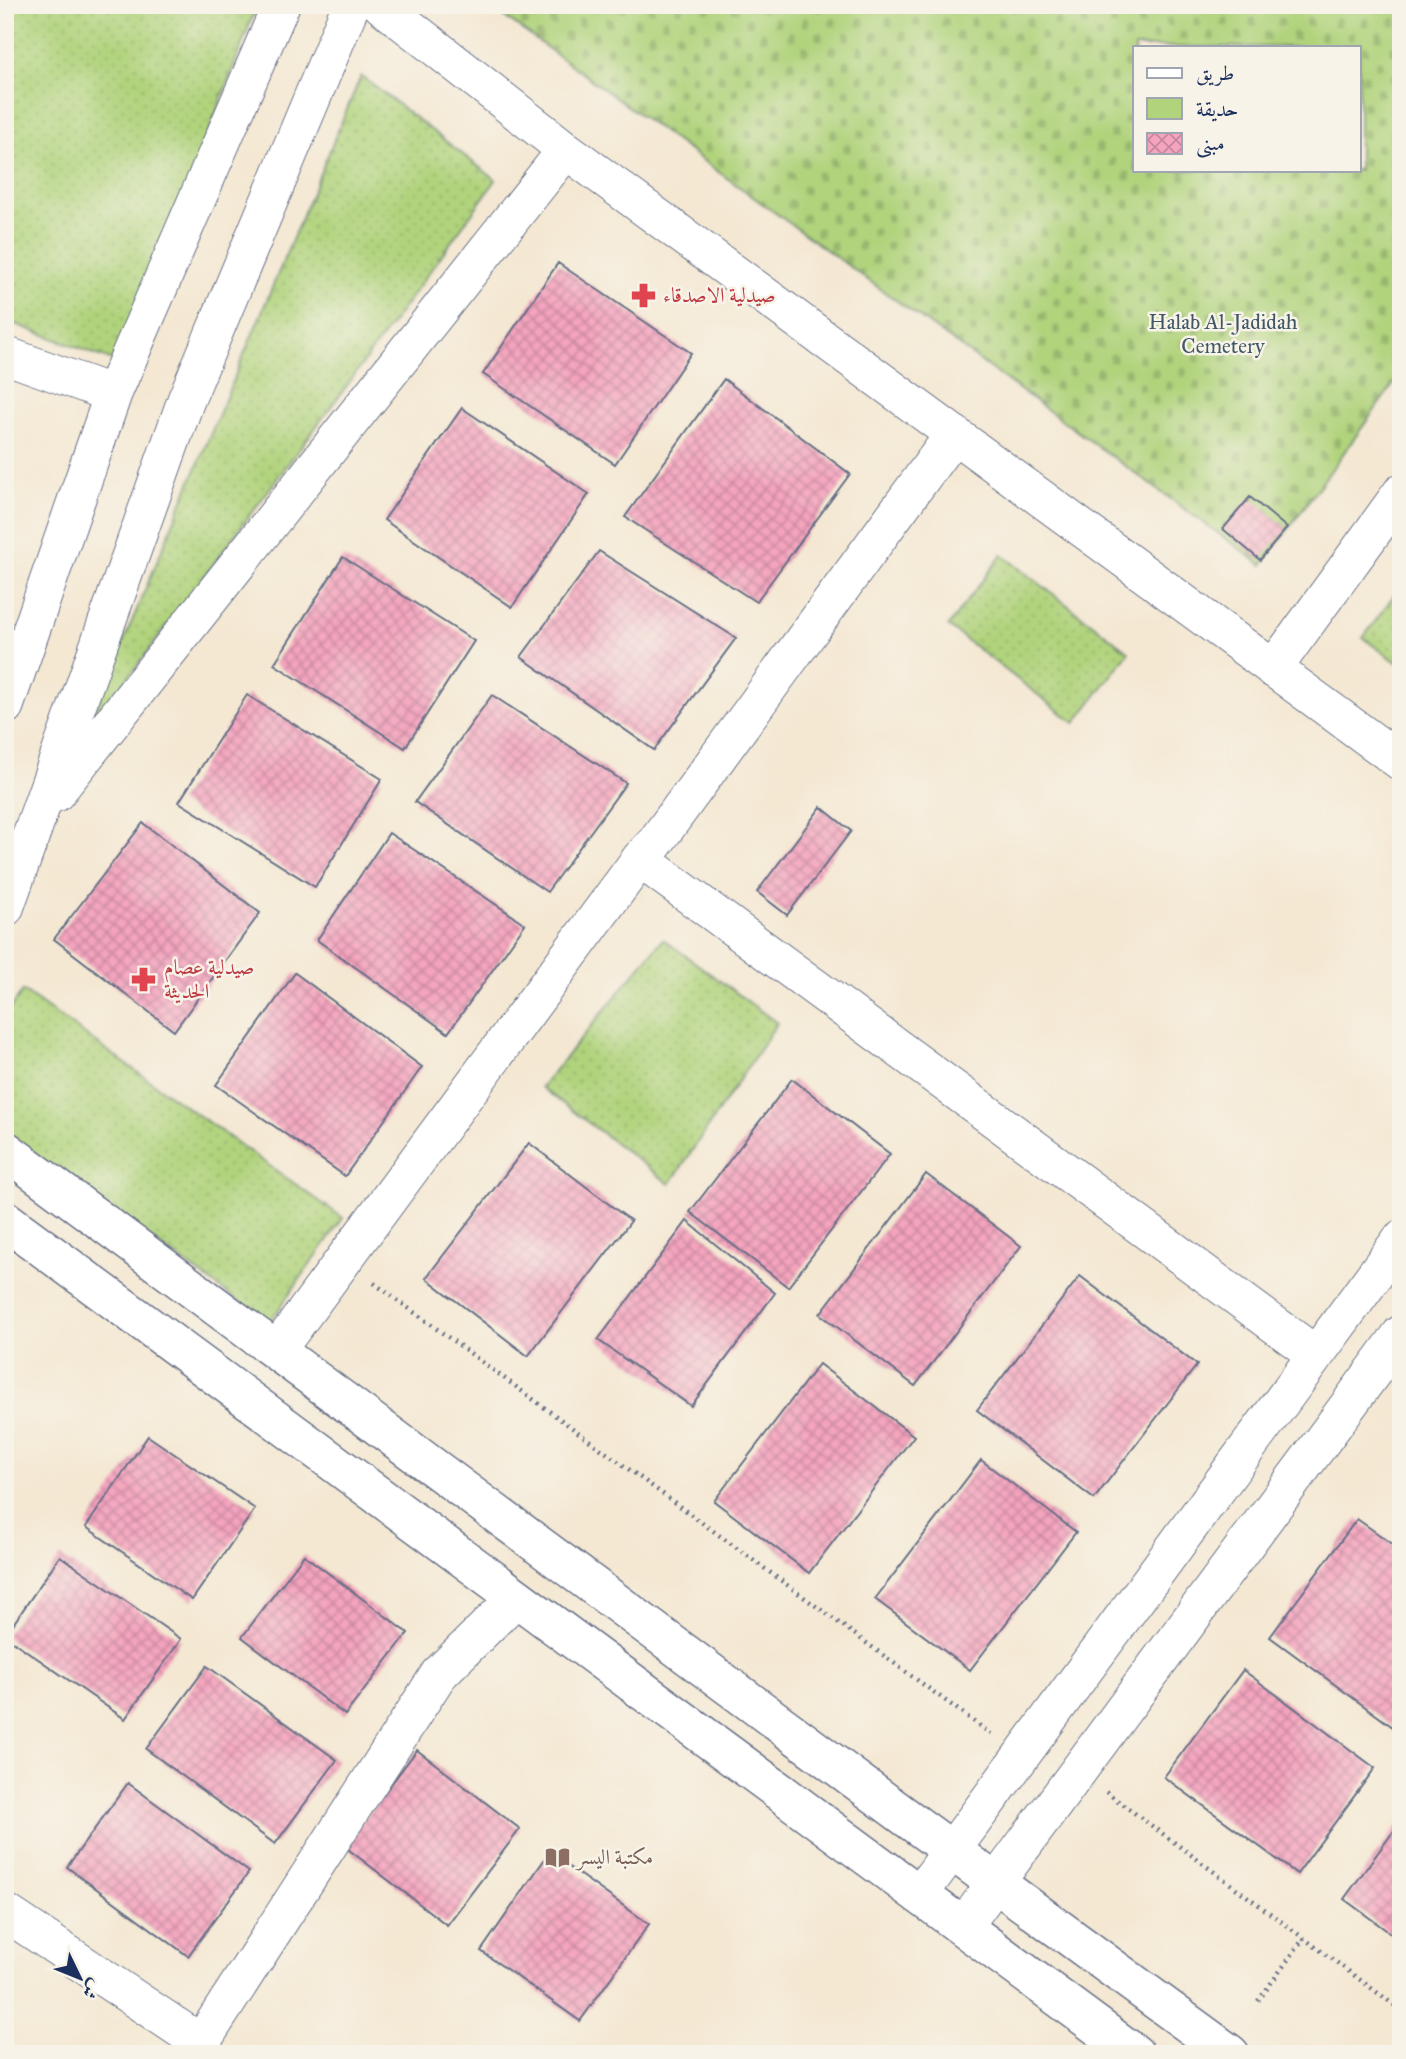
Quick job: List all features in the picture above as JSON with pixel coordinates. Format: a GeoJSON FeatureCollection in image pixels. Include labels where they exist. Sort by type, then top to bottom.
{"type":"FeatureCollection","features":[{"type":"Feature","properties":{"kind":"street"},"geometry":{"type":"LineString","coordinates":[[5,706],[113,394],[281,5]]}},
{"type":"Feature","properties":{"kind":"street"},"geometry":{"type":"LineString","coordinates":[[5,908],[186,400],[351,5]]}},
{"type":"Feature","properties":{"kind":"street"},"geometry":{"type":"LineString","coordinates":[[381,5],[566,150],[1401,762]]}},
{"type":"Feature","properties":{"kind":"street"},"geometry":{"type":"LineString","coordinates":[[38,816],[566,150]]}},
{"type":"Feature","properties":{"kind":"street"},"geometry":{"type":"LineString","coordinates":[[5,355],[113,394]]}},
{"type":"Feature","properties":{"kind":"street"},"geometry":{"type":"LineString","coordinates":[[277,1350],[640,859],[655,843],[954,434]]}},
{"type":"Feature","properties":{"kind":"street"},"geometry":{"type":"LineString","coordinates":[[1273,669],[1401,493]]}},
{"type":"Feature","properties":{"kind":"street"},"geometry":{"type":"LineString","coordinates":[[640,859],[1316,1355]]}},
{"type":"Feature","properties":{"kind":"street"},"geometry":{"type":"LineString","coordinates":[[5,1150],[1230,2054]]}},
{"type":"Feature","properties":{"kind":"street"},"geometry":{"type":"LineString","coordinates":[[5,1220],[1135,2054]]}},
{"type":"Feature","properties":{"kind":"street"},"geometry":{"type":"LineString","coordinates":[[919,1895],[1401,1240]]}},
{"type":"Feature","properties":{"kind":"street"},"geometry":{"type":"LineString","coordinates":[[963,1927],[1401,1334]]}},
{"type":"Feature","properties":{"kind":"street"},"geometry":{"type":"LineString","coordinates":[[5,1912],[201,2043],[439,1674],[516,1598]]}},
{"type":"Feature","properties":{"kind":"path"},"geometry":{"type":"LineString","coordinates":[[343,1261],[1020,1755]]}},
{"type":"Feature","properties":{"kind":"path"},"geometry":{"type":"LineString","coordinates":[[1079,1772],[1401,2010]]}},
{"type":"Feature","properties":{"kind":"path"},"geometry":{"type":"LineString","coordinates":[[1258,2001],[1304,1938]]}},
{"type":"Feature","properties":{"kind":"green space"},"geometry":{"type":"Polygon","coordinates":[[[5,5],[257,5],[121,364],[5,320],[5,5]]]}},
{"type":"Feature","properties":{"kind":"green space","name":"Halab Al-Jadidah Cemetery"},"geometry":{"type":"Polygon","coordinates":[[[488,5],[1401,5],[1401,374],[1262,565],[488,5]]]}},
{"type":"Feature","properties":{"kind":"green space"},"geometry":{"type":"Polygon","coordinates":[[[361,76],[496,180],[345,388],[83,738],[361,76]]]}},
{"type":"Feature","properties":{"kind":"green space"},"geometry":{"type":"Polygon","coordinates":[[[1002,555],[1129,652],[1075,723],[948,626],[1002,555]]]}},
{"type":"Feature","properties":{"kind":"green space"},"geometry":{"type":"Polygon","coordinates":[[[1401,586],[1401,665],[1363,638],[1401,586]]]}},
{"type":"Feature","properties":{"kind":"green space"},"geometry":{"type":"Polygon","coordinates":[[[663,939],[777,1023],[670,1184],[541,1087],[663,939]]]}},
{"type":"Feature","properties":{"kind":"green space"},"geometry":{"type":"Polygon","coordinates":[[[23,991],[343,1218],[269,1323],[5,1135],[5,1016],[23,991]]]}},
{"type":"Feature","properties":{"kind":"building"},"geometry":{"type":"Polygon","coordinates":[[[558,263],[691,353],[615,464],[483,374],[558,263]]]}},
{"type":"Feature","properties":{"kind":"building"},"geometry":{"type":"Polygon","coordinates":[[[724,379],[850,474],[756,602],[625,517],[724,379]]]}},
{"type":"Feature","properties":{"kind":"building"},"geometry":{"type":"Polygon","coordinates":[[[462,408],[589,494],[512,607],[384,520],[462,408]]]}},
{"type":"Feature","properties":{"kind":"building"},"geometry":{"type":"Polygon","coordinates":[[[1250,497],[1287,528],[1260,560],[1223,529],[1250,497]]]}},
{"type":"Feature","properties":{"kind":"building"},"geometry":{"type":"Polygon","coordinates":[[[599,551],[736,638],[654,750],[521,657],[599,551]]]}},
{"type":"Feature","properties":{"kind":"building"},"geometry":{"type":"Polygon","coordinates":[[[343,557],[474,641],[405,748],[274,664],[343,557]]]}},
{"type":"Feature","properties":{"kind":"building"},"geometry":{"type":"Polygon","coordinates":[[[247,695],[382,779],[315,887],[179,802],[247,695]]]}},
{"type":"Feature","properties":{"kind":"building"},"geometry":{"type":"Polygon","coordinates":[[[492,695],[626,783],[547,892],[415,802],[492,695]]]}},
{"type":"Feature","properties":{"kind":"building"},"geometry":{"type":"Polygon","coordinates":[[[821,807],[851,831],[787,915],[757,892],[821,807]]]}},
{"type":"Feature","properties":{"kind":"building"},"geometry":{"type":"Polygon","coordinates":[[[143,823],[260,913],[174,1031],[54,939],[143,823]]]}},
{"type":"Feature","properties":{"kind":"building"},"geometry":{"type":"Polygon","coordinates":[[[389,833],[525,924],[448,1033],[317,940],[389,833]]]}},
{"type":"Feature","properties":{"kind":"building"},"geometry":{"type":"Polygon","coordinates":[[[295,973],[422,1067],[345,1176],[216,1085],[295,973]]]}},
{"type":"Feature","properties":{"kind":"building"},"geometry":{"type":"Polygon","coordinates":[[[792,1079],[890,1154],[788,1287],[690,1212],[792,1079]]]}},
{"type":"Feature","properties":{"kind":"building"},"geometry":{"type":"Polygon","coordinates":[[[529,1143],[631,1221],[528,1356],[426,1278],[529,1143]]]}},
{"type":"Feature","properties":{"kind":"building"},"geometry":{"type":"Polygon","coordinates":[[[926,1174],[1021,1246],[915,1386],[820,1314],[926,1174]]]}},
{"type":"Feature","properties":{"kind":"building"},"geometry":{"type":"Polygon","coordinates":[[[687,1221],[775,1293],[691,1406],[598,1340],[687,1221]]]}},
{"type":"Feature","properties":{"kind":"building"},"geometry":{"type":"Polygon","coordinates":[[[1080,1276],[1197,1365],[1094,1499],[977,1410],[1080,1276]]]}},
{"type":"Feature","properties":{"kind":"building"},"geometry":{"type":"Polygon","coordinates":[[[819,1364],[914,1436],[809,1573],[714,1501],[819,1364]]]}},
{"type":"Feature","properties":{"kind":"building"},"geometry":{"type":"Polygon","coordinates":[[[148,1436],[255,1509],[192,1600],[86,1527],[148,1436]]]}},
{"type":"Feature","properties":{"kind":"building"},"geometry":{"type":"Polygon","coordinates":[[[981,1460],[1076,1532],[970,1670],[875,1599],[981,1460]]]}},
{"type":"Feature","properties":{"kind":"building"},"geometry":{"type":"Polygon","coordinates":[[[1357,1519],[1401,1550],[1401,1733],[1270,1637],[1357,1519]]]}},
{"type":"Feature","properties":{"kind":"building"},"geometry":{"type":"Polygon","coordinates":[[[304,1555],[408,1633],[345,1715],[242,1637],[304,1555]]]}},
{"type":"Feature","properties":{"kind":"building"},"geometry":{"type":"Polygon","coordinates":[[[60,1556],[181,1639],[125,1719],[5,1636],[60,1556]]]}},
{"type":"Feature","properties":{"kind":"building"},"geometry":{"type":"Polygon","coordinates":[[[207,1666],[337,1760],[275,1844],[146,1749],[207,1666]]]}},
{"type":"Feature","properties":{"kind":"building"},"geometry":{"type":"Polygon","coordinates":[[[1243,1670],[1375,1768],[1297,1874],[1164,1777],[1243,1670]]]}},
{"type":"Feature","properties":{"kind":"building"},"geometry":{"type":"Polygon","coordinates":[[[417,1750],[520,1829],[447,1925],[344,1846],[417,1750]]]}},
{"type":"Feature","properties":{"kind":"building"},"geometry":{"type":"Polygon","coordinates":[[[128,1783],[249,1872],[188,1956],[67,1867],[128,1783]]]}},
{"type":"Feature","properties":{"kind":"building"},"geometry":{"type":"Polygon","coordinates":[[[1401,1821],[1401,1941],[1344,1899],[1401,1821]]]}},
{"type":"Feature","properties":{"kind":"building"},"geometry":{"type":"Polygon","coordinates":[[[549,1853],[649,1924],[580,2021],[481,1951],[549,1853]]]}},
{"type":"Feature","properties":{"kind":"place","name":"صيدلية الاصدقاء"},"geometry":{"type":"Point","coordinates":[643,295]}},
{"type":"Feature","properties":{"kind":"place","name":"صيدلية عصام الحديثة"},"geometry":{"type":"Point","coordinates":[144,979]}},
{"type":"Feature","properties":{"kind":"place","name":"مكتبة اليسر"},"geometry":{"type":"Point","coordinates":[557,1857]}}]}
